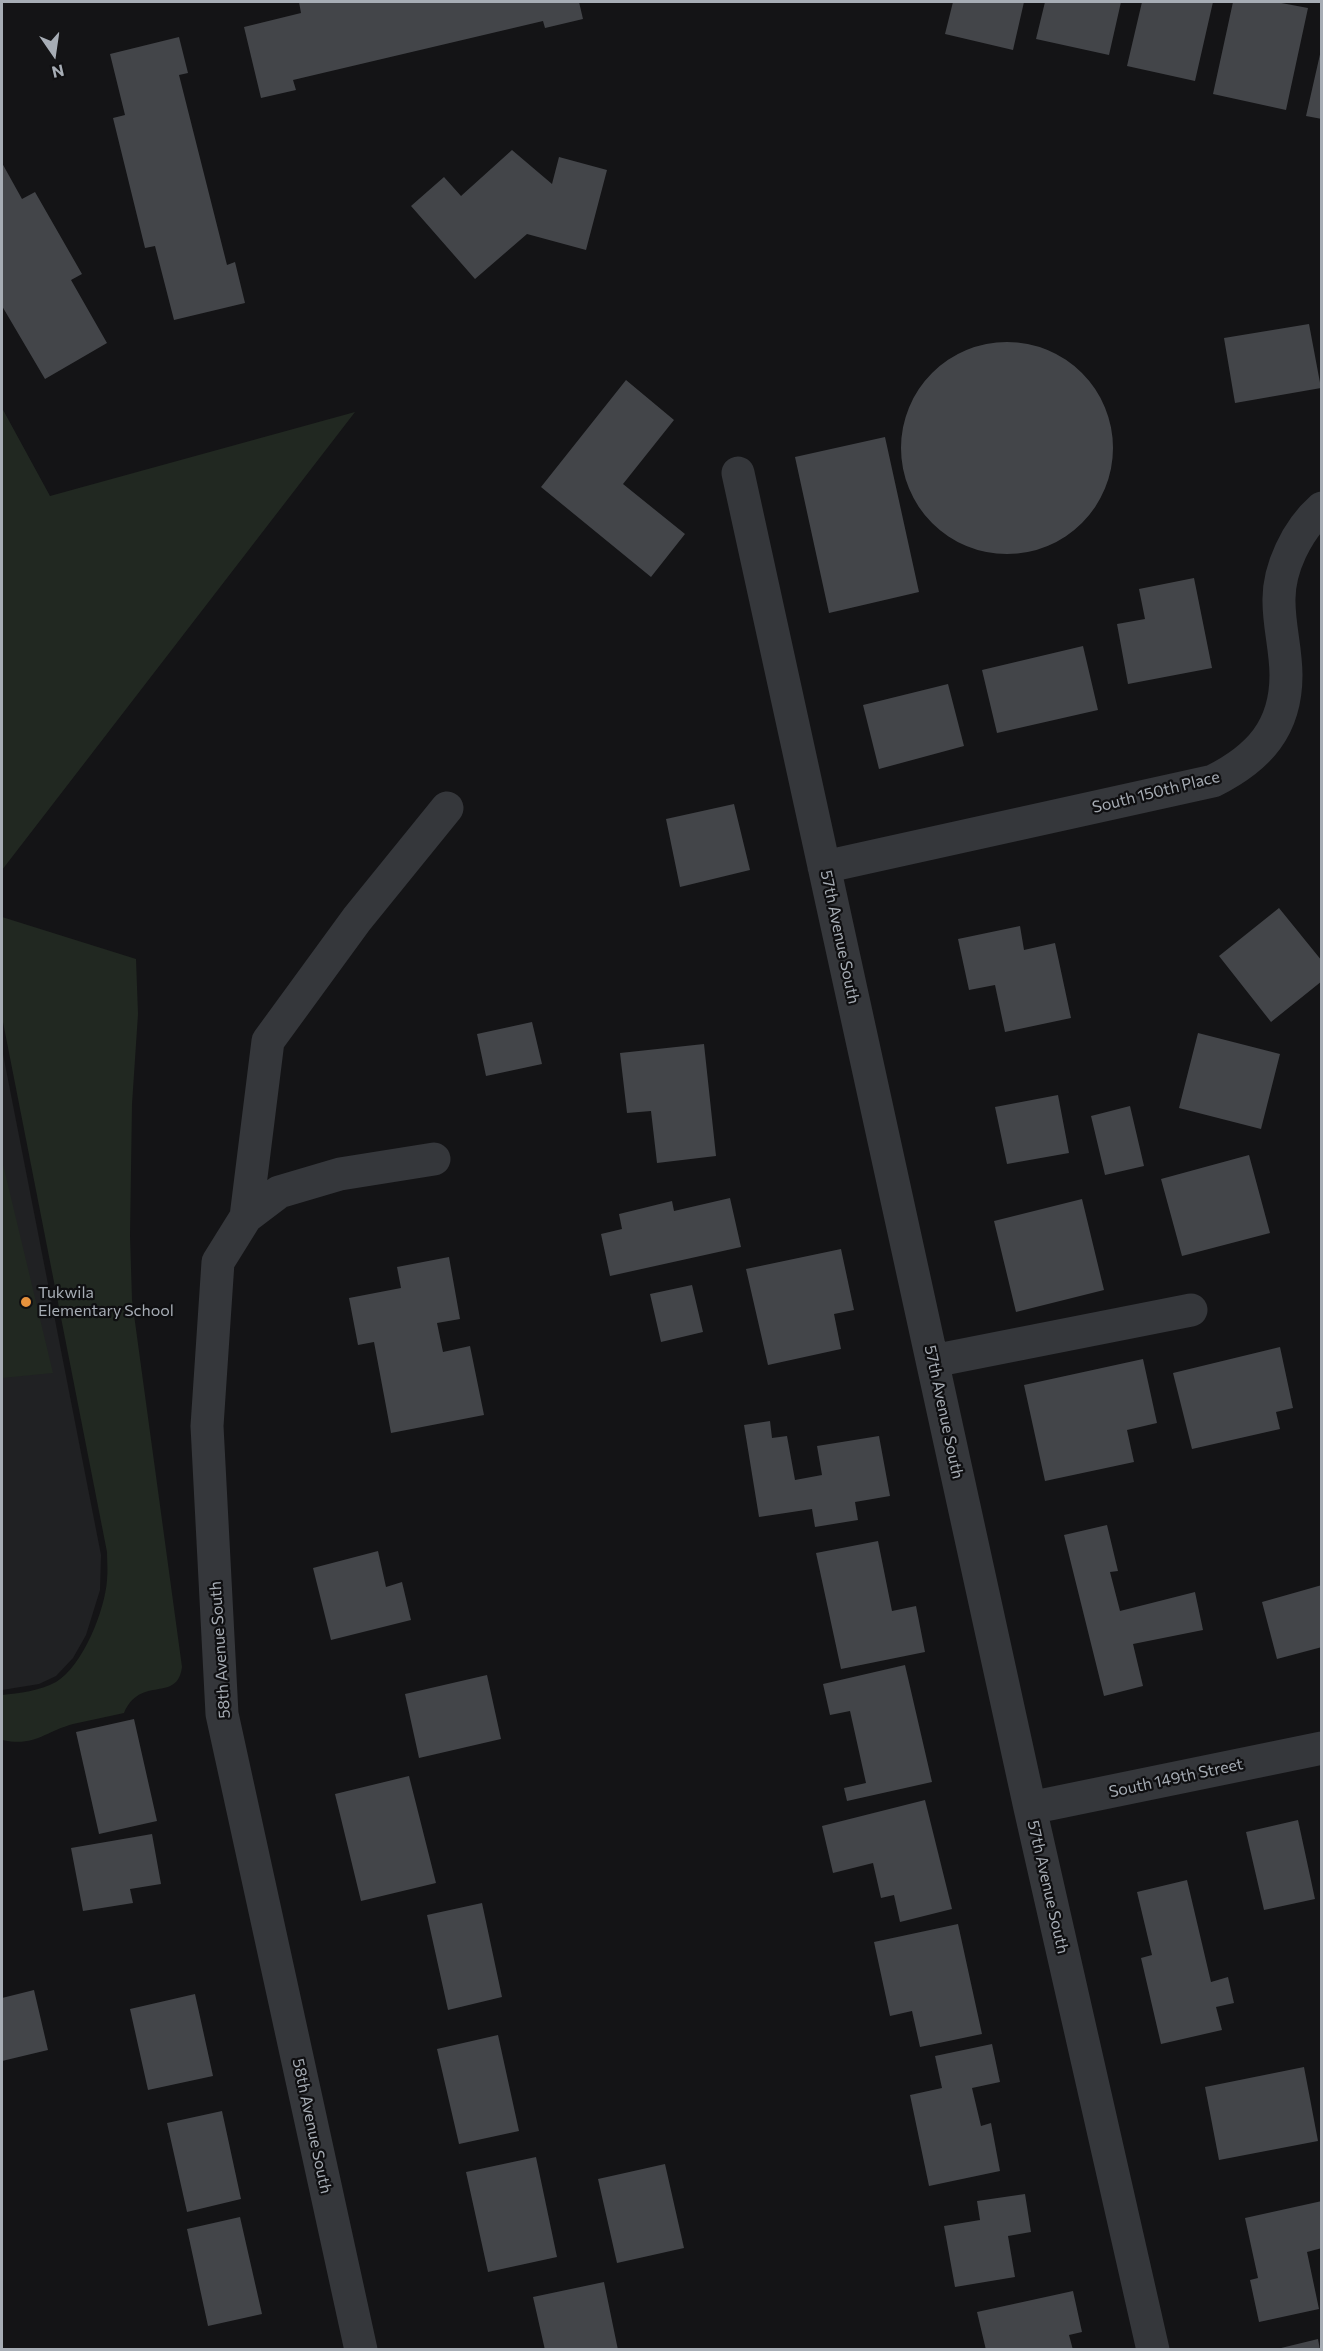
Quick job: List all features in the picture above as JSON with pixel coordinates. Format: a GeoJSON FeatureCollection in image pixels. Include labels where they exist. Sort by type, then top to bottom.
{"type":"FeatureCollection","features":[{"type":"Feature","properties":{"kind":"street","name":"57th Avenue South"},"geometry":{"type":"LineString","coordinates":[[738,473],[1030,1808],[1153,2349]]}},
{"type":"Feature","properties":{"kind":"street","name":"South 150th Place"},"geometry":{"type":"LineString","coordinates":[[824,867],[1213,781],[1236,770],[1255,754],[1272,734],[1283,708],[1286,674],[1279,601],[1282,573],[1296,541],[1322,508]]}},
{"type":"Feature","properties":{"kind":"street"},"geometry":{"type":"LineString","coordinates":[[246,1217],[268,1041],[357,919],[447,808]]}},
{"type":"Feature","properties":{"kind":"street","name":"58th Avenue South"},"geometry":{"type":"LineString","coordinates":[[361,2349],[222,1714],[207,1426],[218,1262],[246,1217],[279,1192],[340,1174],[435,1159]]}},
{"type":"Feature","properties":{"kind":"street"},"geometry":{"type":"LineString","coordinates":[[933,1361],[1191,1310]]}},
{"type":"Feature","properties":{"kind":"street","name":"South 149th Street"},"geometry":{"type":"LineString","coordinates":[[1030,1808],[1322,1748]]}},
{"type":"Feature","properties":{"kind":"shaded area"},"geometry":{"type":"Polygon","coordinates":[[[2,408],[50,496],[355,412],[2,870],[2,408]]]}},
{"type":"Feature","properties":{"kind":"shaded area"},"geometry":{"type":"Polygon","coordinates":[[[2,917],[136,959],[138,1014],[132,1104],[130,1236],[132,1300],[182,1667],[179,1678],[173,1684],[140,1695],[131,1701],[124,1713],[73,1724],[23,1742],[2,1740],[2,1695],[43,1688],[56,1682],[75,1664],[91,1636],[102,1606],[107,1577],[107,1552],[2,1017],[2,917]]]}},
{"type":"Feature","properties":{"kind":"shaded area","name":"Tukwila Elementary School"},"geometry":{"type":"Polygon","coordinates":[[[2,1049],[101,1555],[100,1590],[86,1635],[73,1658],[56,1676],[39,1684],[2,1690],[2,1049]]]}},
{"type":"Feature","properties":{"kind":"shaded area"},"geometry":{"type":"Polygon","coordinates":[[[2,1160],[53,1373],[2,1378],[2,1160]]]}},
{"type":"Feature","properties":{"kind":"building"},"geometry":{"type":"Polygon","coordinates":[[[299,2],[579,2],[583,19],[545,28],[543,21],[293,80],[296,90],[261,98],[244,27],[301,13],[299,2]]]}},
{"type":"Feature","properties":{"kind":"building"},"geometry":{"type":"Polygon","coordinates":[[[953,2],[1024,2],[1013,50],[945,34],[953,2]]]}},
{"type":"Feature","properties":{"kind":"building"},"geometry":{"type":"Polygon","coordinates":[[[1045,2],[1121,2],[1109,55],[1036,39],[1045,2]]]}},
{"type":"Feature","properties":{"kind":"building"},"geometry":{"type":"Polygon","coordinates":[[[1142,2],[1213,2],[1195,81],[1127,66],[1142,2]]]}},
{"type":"Feature","properties":{"kind":"building"},"geometry":{"type":"Polygon","coordinates":[[[1233,2],[1276,2],[1308,8],[1286,110],[1213,94],[1233,2]]]}},
{"type":"Feature","properties":{"kind":"building"},"geometry":{"type":"Polygon","coordinates":[[[179,37],[188,73],[179,75],[227,265],[235,262],[245,303],[174,320],[155,246],[145,248],[113,118],[125,115],[110,54],[179,37]]]}},
{"type":"Feature","properties":{"kind":"building"},"geometry":{"type":"Polygon","coordinates":[[[1322,50],[1322,119],[1306,116],[1322,50]]]}},
{"type":"Feature","properties":{"kind":"building"},"geometry":{"type":"Polygon","coordinates":[[[512,150],[552,184],[559,157],[607,170],[586,250],[527,234],[475,279],[411,206],[444,177],[461,196],[512,150]]]}},
{"type":"Feature","properties":{"kind":"building"},"geometry":{"type":"Polygon","coordinates":[[[2,163],[22,199],[35,192],[82,274],[71,280],[107,343],[45,379],[2,306],[2,163]]]}},
{"type":"Feature","properties":{"kind":"building"},"geometry":{"type":"Polygon","coordinates":[[[1309,324],[1321,388],[1235,403],[1224,338],[1309,324]]]}},
{"type":"Feature","properties":{"kind":"building"},"geometry":{"type":"Polygon","coordinates":[[[1007,342],[1028,344],[1048,350],[1066,360],[1082,373],[1095,389],[1105,407],[1111,427],[1113,448],[1111,469],[1105,489],[1095,507],[1082,523],[1066,536],[1048,546],[1028,552],[1007,554],[986,552],[966,546],[948,536],[932,523],[919,507],[909,489],[903,469],[901,448],[903,427],[909,407],[919,389],[932,373],[948,360],[966,350],[986,344],[1007,342]]]}},
{"type":"Feature","properties":{"kind":"building"},"geometry":{"type":"Polygon","coordinates":[[[626,380],[674,420],[623,484],[685,534],[651,577],[541,487],[626,380]]]}},
{"type":"Feature","properties":{"kind":"building"},"geometry":{"type":"Polygon","coordinates":[[[885,437],[919,592],[829,613],[795,457],[885,437]]]}},
{"type":"Feature","properties":{"kind":"building"},"geometry":{"type":"Polygon","coordinates":[[[1194,578],[1212,668],[1128,684],[1117,624],[1145,619],[1139,589],[1194,578]]]}},
{"type":"Feature","properties":{"kind":"building"},"geometry":{"type":"Polygon","coordinates":[[[1083,646],[1098,710],[997,733],[982,670],[1083,646]]]}},
{"type":"Feature","properties":{"kind":"building"},"geometry":{"type":"Polygon","coordinates":[[[948,684],[964,746],[879,769],[863,705],[948,684]]]}},
{"type":"Feature","properties":{"kind":"building"},"geometry":{"type":"Polygon","coordinates":[[[734,804],[750,870],[680,887],[666,819],[734,804]]]}},
{"type":"Feature","properties":{"kind":"building"},"geometry":{"type":"Polygon","coordinates":[[[1279,908],[1322,961],[1322,981],[1271,1022],[1219,956],[1279,908]]]}},
{"type":"Feature","properties":{"kind":"building"},"geometry":{"type":"Polygon","coordinates":[[[1020,926],[1024,950],[1055,943],[1071,1018],[1005,1032],[995,985],[969,990],[958,939],[1020,926]]]}},
{"type":"Feature","properties":{"kind":"building"},"geometry":{"type":"Polygon","coordinates":[[[532,1022],[542,1064],[486,1076],[477,1034],[532,1022]]]}},
{"type":"Feature","properties":{"kind":"building"},"geometry":{"type":"Polygon","coordinates":[[[1198,1033],[1280,1054],[1261,1129],[1179,1108],[1198,1033]]]}},
{"type":"Feature","properties":{"kind":"building"},"geometry":{"type":"Polygon","coordinates":[[[704,1044],[716,1156],[657,1163],[651,1111],[627,1113],[620,1053],[704,1044]]]}},
{"type":"Feature","properties":{"kind":"building"},"geometry":{"type":"Polygon","coordinates":[[[1058,1095],[1069,1153],[1007,1164],[995,1107],[1058,1095]]]}},
{"type":"Feature","properties":{"kind":"building"},"geometry":{"type":"Polygon","coordinates":[[[1130,1106],[1144,1166],[1105,1175],[1091,1116],[1130,1106]]]}},
{"type":"Feature","properties":{"kind":"building"},"geometry":{"type":"Polygon","coordinates":[[[1249,1155],[1270,1233],[1182,1256],[1161,1179],[1249,1155]]]}},
{"type":"Feature","properties":{"kind":"building"},"geometry":{"type":"Polygon","coordinates":[[[730,1198],[741,1247],[610,1276],[601,1234],[622,1229],[619,1214],[672,1201],[674,1211],[730,1198]]]}},
{"type":"Feature","properties":{"kind":"building"},"geometry":{"type":"Polygon","coordinates":[[[1082,1199],[1104,1290],[1016,1312],[994,1221],[1082,1199]]]}},
{"type":"Feature","properties":{"kind":"building"},"geometry":{"type":"Polygon","coordinates":[[[841,1249],[854,1310],[834,1314],[841,1349],[768,1365],[746,1269],[841,1249]]]}},
{"type":"Feature","properties":{"kind":"building"},"geometry":{"type":"Polygon","coordinates":[[[449,1257],[460,1319],[437,1323],[443,1352],[470,1346],[484,1415],[391,1433],[374,1342],[358,1345],[349,1298],[401,1288],[397,1267],[449,1257]]]}},
{"type":"Feature","properties":{"kind":"building"},"geometry":{"type":"Polygon","coordinates":[[[692,1285],[703,1332],[661,1342],[650,1294],[692,1285]]]}},
{"type":"Feature","properties":{"kind":"building"},"geometry":{"type":"Polygon","coordinates":[[[1280,1347],[1293,1408],[1276,1412],[1280,1429],[1192,1449],[1173,1373],[1280,1347]]]}},
{"type":"Feature","properties":{"kind":"building"},"geometry":{"type":"Polygon","coordinates":[[[1143,1359],[1157,1423],[1127,1430],[1134,1462],[1045,1481],[1024,1385],[1143,1359]]]}},
{"type":"Feature","properties":{"kind":"building"},"geometry":{"type":"Polygon","coordinates":[[[770,1421],[772,1438],[787,1436],[795,1480],[822,1475],[817,1446],[879,1436],[890,1496],[855,1502],[858,1520],[815,1527],[812,1509],[759,1517],[744,1425],[770,1421]]]}},
{"type":"Feature","properties":{"kind":"building"},"geometry":{"type":"Polygon","coordinates":[[[1107,1525],[1118,1571],[1110,1572],[1120,1611],[1195,1592],[1203,1630],[1133,1644],[1143,1686],[1104,1696],[1064,1535],[1107,1525]]]}},
{"type":"Feature","properties":{"kind":"building"},"geometry":{"type":"Polygon","coordinates":[[[878,1541],[892,1611],[916,1606],[925,1652],[841,1669],[816,1553],[878,1541]]]}},
{"type":"Feature","properties":{"kind":"building"},"geometry":{"type":"Polygon","coordinates":[[[378,1551],[386,1587],[402,1582],[411,1620],[331,1640],[313,1568],[378,1551]]]}},
{"type":"Feature","properties":{"kind":"building"},"geometry":{"type":"Polygon","coordinates":[[[1322,1585],[1322,1647],[1277,1659],[1262,1602],[1322,1585]]]}},
{"type":"Feature","properties":{"kind":"building"},"geometry":{"type":"Polygon","coordinates":[[[905,1665],[932,1782],[847,1801],[844,1788],[866,1783],[850,1711],[830,1715],[823,1684],[905,1665]]]}},
{"type":"Feature","properties":{"kind":"building"},"geometry":{"type":"Polygon","coordinates":[[[487,1675],[501,1739],[419,1758],[405,1694],[487,1675]]]}},
{"type":"Feature","properties":{"kind":"building"},"geometry":{"type":"Polygon","coordinates":[[[134,1719],[157,1821],[99,1834],[76,1732],[134,1719]]]}},
{"type":"Feature","properties":{"kind":"building"},"geometry":{"type":"Polygon","coordinates":[[[409,1776],[436,1883],[361,1901],[335,1794],[409,1776]]]}},
{"type":"Feature","properties":{"kind":"building"},"geometry":{"type":"Polygon","coordinates":[[[925,1800],[952,1909],[900,1922],[894,1895],[881,1898],[873,1863],[833,1873],[822,1826],[925,1800]]]}},
{"type":"Feature","properties":{"kind":"building"},"geometry":{"type":"Polygon","coordinates":[[[1298,1820],[1315,1899],[1264,1910],[1246,1832],[1298,1820]]]}},
{"type":"Feature","properties":{"kind":"building"},"geometry":{"type":"Polygon","coordinates":[[[152,1834],[161,1884],[130,1889],[133,1903],[83,1911],[71,1848],[152,1834]]]}},
{"type":"Feature","properties":{"kind":"building"},"geometry":{"type":"Polygon","coordinates":[[[1187,1880],[1211,1982],[1228,1977],[1234,2003],[1216,2007],[1222,2030],[1161,2044],[1141,1958],[1152,1955],[1137,1892],[1187,1880]]]}},
{"type":"Feature","properties":{"kind":"building"},"geometry":{"type":"Polygon","coordinates":[[[482,1903],[502,1997],[448,2010],[427,1915],[482,1903]]]}},
{"type":"Feature","properties":{"kind":"building"},"geometry":{"type":"Polygon","coordinates":[[[958,1924],[982,2034],[920,2047],[912,2011],[890,2016],[874,1942],[958,1924]]]}},
{"type":"Feature","properties":{"kind":"building"},"geometry":{"type":"Polygon","coordinates":[[[34,1990],[48,2050],[2,2061],[2,1998],[34,1990]]]}},
{"type":"Feature","properties":{"kind":"building"},"geometry":{"type":"Polygon","coordinates":[[[195,1994],[213,2076],[148,2090],[130,2009],[195,1994]]]}},
{"type":"Feature","properties":{"kind":"building"},"geometry":{"type":"Polygon","coordinates":[[[498,2035],[519,2131],[459,2144],[437,2049],[498,2035]]]}},
{"type":"Feature","properties":{"kind":"building"},"geometry":{"type":"Polygon","coordinates":[[[992,2044],[1000,2082],[972,2088],[981,2126],[991,2123],[1000,2171],[929,2186],[910,2095],[942,2088],[935,2056],[992,2044]]]}},
{"type":"Feature","properties":{"kind":"building"},"geometry":{"type":"Polygon","coordinates":[[[1304,2067],[1318,2141],[1219,2160],[1205,2087],[1304,2067]]]}},
{"type":"Feature","properties":{"kind":"building"},"geometry":{"type":"Polygon","coordinates":[[[222,2111],[241,2199],[187,2212],[167,2123],[222,2111]]]}},
{"type":"Feature","properties":{"kind":"building"},"geometry":{"type":"Polygon","coordinates":[[[536,2157],[557,2257],[488,2272],[466,2172],[536,2157]]]}},
{"type":"Feature","properties":{"kind":"building"},"geometry":{"type":"Polygon","coordinates":[[[665,2164],[684,2248],[617,2263],[598,2179],[665,2164]]]}},
{"type":"Feature","properties":{"kind":"building"},"geometry":{"type":"Polygon","coordinates":[[[1025,2194],[1031,2232],[1008,2236],[1015,2277],[955,2287],[944,2226],[980,2220],[977,2201],[1025,2194]]]}},
{"type":"Feature","properties":{"kind":"building"},"geometry":{"type":"Polygon","coordinates":[[[1322,2201],[1322,2248],[1307,2252],[1319,2309],[1259,2322],[1250,2280],[1258,2278],[1245,2218],[1322,2201]]]}},
{"type":"Feature","properties":{"kind":"building"},"geometry":{"type":"Polygon","coordinates":[[[240,2217],[262,2314],[208,2326],[187,2229],[240,2217]]]}},
{"type":"Feature","properties":{"kind":"building"},"geometry":{"type":"Polygon","coordinates":[[[604,2282],[618,2350],[545,2350],[533,2297],[604,2282]]]}},
{"type":"Feature","properties":{"kind":"building"},"geometry":{"type":"Polygon","coordinates":[[[1073,2291],[1082,2332],[1069,2335],[1073,2350],[986,2350],[977,2312],[1073,2291]]]}},
{"type":"Feature","properties":{"kind":"building"},"geometry":{"type":"Polygon","coordinates":[[[1318,2339],[1320,2350],[1277,2350],[1277,2349],[1318,2339]]]}},
{"type":"Feature","properties":{"kind":"place","name":"Tukwila Elementary School"},"geometry":{"type":"Point","coordinates":[26,1302]}}]}
